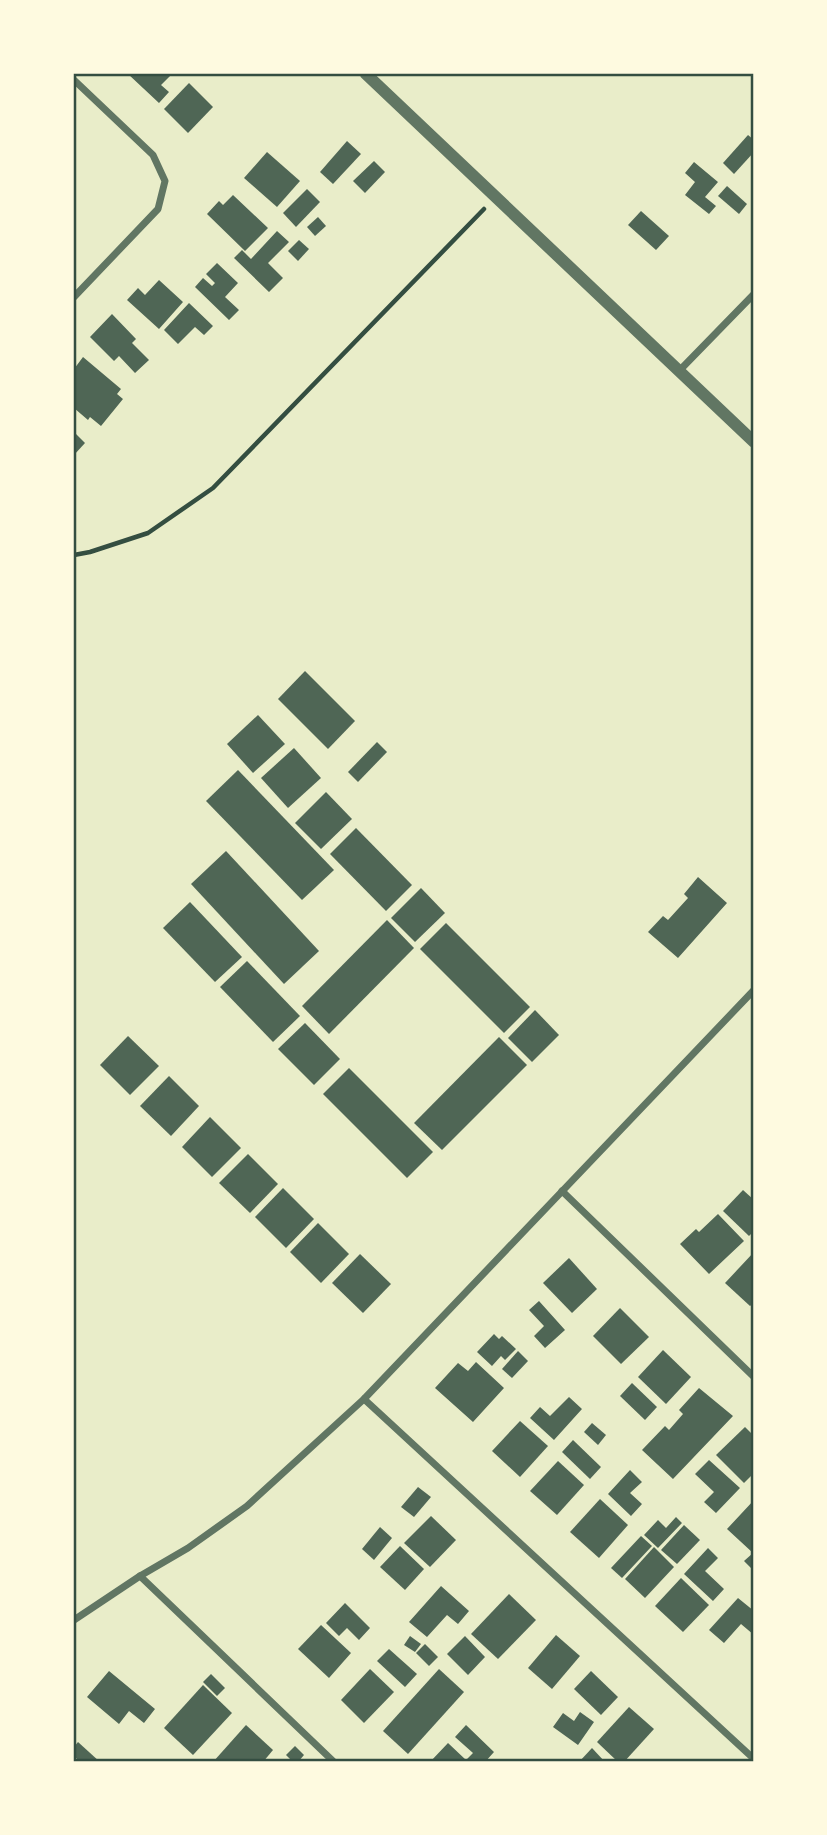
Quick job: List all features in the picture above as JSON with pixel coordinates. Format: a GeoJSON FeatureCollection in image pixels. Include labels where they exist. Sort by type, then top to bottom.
{"type":"FeatureCollection","features":[{"type":"Feature","properties":{"kind":"street"},"geometry":{"type":"LineString","coordinates":[[366,74],[754,442]]}},
{"type":"Feature","properties":{"kind":"street"},"geometry":{"type":"LineString","coordinates":[[74,80],[153,155],[165,181],[158,209],[74,297]]}},
{"type":"Feature","properties":{"kind":"street"},"geometry":{"type":"LineString","coordinates":[[680,370],[754,294]]}},
{"type":"Feature","properties":{"kind":"street"},"geometry":{"type":"LineString","coordinates":[[74,1620],[188,1548],[247,1506],[364,1399],[752,993]]}},
{"type":"Feature","properties":{"kind":"street"},"geometry":{"type":"LineString","coordinates":[[562,1191],[754,1377]]}},
{"type":"Feature","properties":{"kind":"street"},"geometry":{"type":"LineString","coordinates":[[364,1399],[754,1759]]}},
{"type":"Feature","properties":{"kind":"street"},"geometry":{"type":"LineString","coordinates":[[140,1576],[334,1762]]}},
{"type":"Feature","properties":{"kind":"path"},"geometry":{"type":"LineString","coordinates":[[74,555],[148,533],[214,488],[496,197]]}},
{"type":"Feature","properties":{"kind":"building"},"geometry":{"type":"Polygon","coordinates":[[[128,74],[172,74],[161,85],[169,92],[159,103],[128,74]]]}},
{"type":"Feature","properties":{"kind":"building"},"geometry":{"type":"Polygon","coordinates":[[[189,83],[213,107],[188,133],[164,109],[189,83]]]}},
{"type":"Feature","properties":{"kind":"building"},"geometry":{"type":"Polygon","coordinates":[[[748,135],[754,140],[754,152],[734,174],[723,163],[748,135]]]}},
{"type":"Feature","properties":{"kind":"building"},"geometry":{"type":"Polygon","coordinates":[[[347,141],[361,154],[333,184],[320,172],[347,141]]]}},
{"type":"Feature","properties":{"kind":"building"},"geometry":{"type":"Polygon","coordinates":[[[267,152],[300,181],[277,207],[244,178],[267,152]]]}},
{"type":"Feature","properties":{"kind":"building"},"geometry":{"type":"Polygon","coordinates":[[[374,161],[385,172],[365,193],[353,181],[374,161]]]}},
{"type":"Feature","properties":{"kind":"building"},"geometry":{"type":"Polygon","coordinates":[[[694,162],[718,182],[705,197],[716,206],[709,214],[685,195],[695,182],[685,173],[694,162]]]}},
{"type":"Feature","properties":{"kind":"building"},"geometry":{"type":"Polygon","coordinates":[[[727,186],[747,204],[739,214],[718,196],[727,186]]]}},
{"type":"Feature","properties":{"kind":"building"},"geometry":{"type":"Polygon","coordinates":[[[307,189],[320,202],[296,227],[283,213],[307,189]]]}},
{"type":"Feature","properties":{"kind":"building"},"geometry":{"type":"Polygon","coordinates":[[[233,195],[268,228],[245,251],[207,214],[219,201],[223,205],[233,195]]]}},
{"type":"Feature","properties":{"kind":"building"},"geometry":{"type":"Polygon","coordinates":[[[641,211],[669,236],[656,250],[628,225],[641,211]]]}},
{"type":"Feature","properties":{"kind":"building"},"geometry":{"type":"Polygon","coordinates":[[[318,217],[326,226],[315,236],[307,227],[318,217]]]}},
{"type":"Feature","properties":{"kind":"building"},"geometry":{"type":"Polygon","coordinates":[[[277,231],[289,242],[268,263],[283,278],[269,292],[234,258],[242,250],[251,259],[277,231]]]}},
{"type":"Feature","properties":{"kind":"building"},"geometry":{"type":"Polygon","coordinates":[[[299,240],[309,249],[298,261],[288,251],[299,240]]]}},
{"type":"Feature","properties":{"kind":"building"},"geometry":{"type":"Polygon","coordinates":[[[217,263],[238,283],[225,297],[239,310],[229,320],[195,287],[203,278],[212,286],[215,283],[206,274],[217,263]]]}},
{"type":"Feature","properties":{"kind":"building"},"geometry":{"type":"Polygon","coordinates":[[[159,280],[183,302],[159,329],[127,300],[138,288],[145,295],[159,280]]]}},
{"type":"Feature","properties":{"kind":"building"},"geometry":{"type":"Polygon","coordinates":[[[189,303],[213,326],[204,335],[195,327],[178,344],[164,330],[189,303]]]}},
{"type":"Feature","properties":{"kind":"building"},"geometry":{"type":"Polygon","coordinates":[[[112,314],[136,339],[132,343],[149,360],[135,373],[119,356],[114,361],[90,337],[112,314]]]}},
{"type":"Feature","properties":{"kind":"building"},"geometry":{"type":"Polygon","coordinates":[[[83,357],[121,389],[117,394],[123,399],[101,426],[90,417],[88,420],[74,408],[74,369],[83,357]]]}},
{"type":"Feature","properties":{"kind":"building"},"geometry":{"type":"Polygon","coordinates":[[[74,432],[85,443],[74,455],[74,432]]]}},
{"type":"Feature","properties":{"kind":"building"},"geometry":{"type":"Polygon","coordinates":[[[305,671],[355,721],[328,749],[278,699],[305,671]]]}},
{"type":"Feature","properties":{"kind":"building"},"geometry":{"type":"Polygon","coordinates":[[[258,715],[285,744],[253,773],[227,744],[258,715]]]}},
{"type":"Feature","properties":{"kind":"building"},"geometry":{"type":"Polygon","coordinates":[[[377,742],[387,752],[358,782],[348,772],[377,742]]]}},
{"type":"Feature","properties":{"kind":"building"},"geometry":{"type":"Polygon","coordinates":[[[294,748],[321,778],[288,808],[261,778],[294,748]]]}},
{"type":"Feature","properties":{"kind":"building"},"geometry":{"type":"Polygon","coordinates":[[[238,770],[334,870],[302,900],[206,801],[238,770]]]}},
{"type":"Feature","properties":{"kind":"building"},"geometry":{"type":"Polygon","coordinates":[[[326,792],[352,819],[321,849],[295,823],[326,792]]]}},
{"type":"Feature","properties":{"kind":"building"},"geometry":{"type":"Polygon","coordinates":[[[356,828],[412,885],[386,911],[330,854],[356,828]]]}},
{"type":"Feature","properties":{"kind":"building"},"geometry":{"type":"Polygon","coordinates":[[[226,851],[319,951],[284,984],[191,884],[226,851]]]}},
{"type":"Feature","properties":{"kind":"building"},"geometry":{"type":"Polygon","coordinates":[[[698,877],[727,903],[678,958],[648,932],[663,916],[668,920],[688,898],[684,894],[698,877]]]}},
{"type":"Feature","properties":{"kind":"building"},"geometry":{"type":"Polygon","coordinates":[[[421,888],[445,913],[415,942],[391,918],[421,888]]]}},
{"type":"Feature","properties":{"kind":"building"},"geometry":{"type":"Polygon","coordinates":[[[190,902],[242,957],[215,982],[163,928],[190,902]]]}},
{"type":"Feature","properties":{"kind":"building"},"geometry":{"type":"Polygon","coordinates":[[[387,920],[414,948],[329,1034],[302,1006],[387,920]]]}},
{"type":"Feature","properties":{"kind":"building"},"geometry":{"type":"Polygon","coordinates":[[[446,923],[530,1007],[504,1033],[420,949],[446,923]]]}},
{"type":"Feature","properties":{"kind":"building"},"geometry":{"type":"Polygon","coordinates":[[[247,961],[300,1016],[273,1042],[220,987],[247,961]]]}},
{"type":"Feature","properties":{"kind":"building"},"geometry":{"type":"Polygon","coordinates":[[[535,1010],[559,1035],[532,1062],[508,1038],[535,1010]]]}},
{"type":"Feature","properties":{"kind":"building"},"geometry":{"type":"Polygon","coordinates":[[[305,1023],[340,1059],[314,1085],[278,1049],[305,1023]]]}},
{"type":"Feature","properties":{"kind":"building"},"geometry":{"type":"Polygon","coordinates":[[[128,1036],[159,1066],[130,1095],[100,1065],[128,1036]]]}},
{"type":"Feature","properties":{"kind":"building"},"geometry":{"type":"Polygon","coordinates":[[[499,1037],[527,1065],[442,1150],[414,1123],[499,1037]]]}},
{"type":"Feature","properties":{"kind":"building"},"geometry":{"type":"Polygon","coordinates":[[[349,1068],[433,1152],[407,1178],[323,1094],[349,1068]]]}},
{"type":"Feature","properties":{"kind":"building"},"geometry":{"type":"Polygon","coordinates":[[[169,1076],[199,1106],[171,1136],[140,1106],[169,1076]]]}},
{"type":"Feature","properties":{"kind":"building"},"geometry":{"type":"Polygon","coordinates":[[[210,1117],[241,1148],[212,1177],[182,1147],[210,1117]]]}},
{"type":"Feature","properties":{"kind":"building"},"geometry":{"type":"Polygon","coordinates":[[[248,1154],[278,1184],[250,1213],[219,1183],[248,1154]]]}},
{"type":"Feature","properties":{"kind":"building"},"geometry":{"type":"Polygon","coordinates":[[[283,1188],[314,1219],[286,1248],[255,1217],[283,1188]]]}},
{"type":"Feature","properties":{"kind":"building"},"geometry":{"type":"Polygon","coordinates":[[[743,1190],[754,1200],[754,1231],[749,1236],[723,1211],[743,1190]]]}},
{"type":"Feature","properties":{"kind":"building"},"geometry":{"type":"Polygon","coordinates":[[[718,1214],[744,1241],[709,1274],[680,1244],[696,1229],[699,1232],[718,1214]]]}},
{"type":"Feature","properties":{"kind":"building"},"geometry":{"type":"Polygon","coordinates":[[[318,1223],[349,1254],[321,1283],[290,1252],[318,1223]]]}},
{"type":"Feature","properties":{"kind":"building"},"geometry":{"type":"Polygon","coordinates":[[[754,1252],[754,1303],[750,1306],[725,1283],[754,1252]]]}},
{"type":"Feature","properties":{"kind":"building"},"geometry":{"type":"Polygon","coordinates":[[[360,1254],[391,1284],[363,1313],[332,1283],[360,1254]]]}},
{"type":"Feature","properties":{"kind":"building"},"geometry":{"type":"Polygon","coordinates":[[[569,1258],[597,1289],[572,1313],[543,1283],[569,1258]]]}},
{"type":"Feature","properties":{"kind":"building"},"geometry":{"type":"Polygon","coordinates":[[[539,1301],[565,1330],[545,1348],[534,1336],[544,1326],[529,1310],[539,1301]]]}},
{"type":"Feature","properties":{"kind":"building"},"geometry":{"type":"Polygon","coordinates":[[[620,1308],[649,1337],[621,1364],[593,1336],[620,1308]]]}},
{"type":"Feature","properties":{"kind":"building"},"geometry":{"type":"Polygon","coordinates":[[[494,1334],[499,1339],[502,1336],[516,1349],[505,1360],[501,1356],[492,1366],[477,1352],[494,1334]]]}},
{"type":"Feature","properties":{"kind":"building"},"geometry":{"type":"Polygon","coordinates":[[[663,1350],[691,1377],[666,1404],[638,1377],[663,1350]]]}},
{"type":"Feature","properties":{"kind":"building"},"geometry":{"type":"Polygon","coordinates":[[[518,1351],[528,1361],[512,1378],[502,1369],[518,1351]]]}},
{"type":"Feature","properties":{"kind":"building"},"geometry":{"type":"Polygon","coordinates":[[[476,1362],[504,1388],[473,1422],[435,1388],[458,1363],[468,1371],[476,1362]]]}},
{"type":"Feature","properties":{"kind":"building"},"geometry":{"type":"Polygon","coordinates":[[[632,1383],[657,1407],[645,1420],[620,1396],[632,1383]]]}},
{"type":"Feature","properties":{"kind":"building"},"geometry":{"type":"Polygon","coordinates":[[[699,1388],[733,1416],[673,1479],[642,1450],[665,1426],[669,1430],[683,1414],[679,1410],[699,1388]]]}},
{"type":"Feature","properties":{"kind":"building"},"geometry":{"type":"Polygon","coordinates":[[[569,1397],[582,1409],[554,1440],[530,1418],[540,1407],[550,1416],[569,1397]]]}},
{"type":"Feature","properties":{"kind":"building"},"geometry":{"type":"Polygon","coordinates":[[[520,1421],[548,1446],[520,1477],[492,1451],[520,1421]]]}},
{"type":"Feature","properties":{"kind":"building"},"geometry":{"type":"Polygon","coordinates":[[[592,1423],[606,1435],[598,1445],[584,1432],[592,1423]]]}},
{"type":"Feature","properties":{"kind":"building"},"geometry":{"type":"Polygon","coordinates":[[[745,1427],[754,1436],[754,1473],[744,1483],[716,1455],[745,1427]]]}},
{"type":"Feature","properties":{"kind":"building"},"geometry":{"type":"Polygon","coordinates":[[[573,1440],[601,1467],[590,1479],[562,1452],[573,1440]]]}},
{"type":"Feature","properties":{"kind":"building"},"geometry":{"type":"Polygon","coordinates":[[[709,1460],[740,1488],[716,1513],[704,1502],[714,1492],[695,1474],[709,1460]]]}},
{"type":"Feature","properties":{"kind":"building"},"geometry":{"type":"Polygon","coordinates":[[[558,1461],[584,1485],[557,1515],[530,1491],[558,1461]]]}},
{"type":"Feature","properties":{"kind":"building"},"geometry":{"type":"Polygon","coordinates":[[[630,1470],[642,1482],[630,1493],[642,1504],[631,1516],[608,1494],[630,1470]]]}},
{"type":"Feature","properties":{"kind":"building"},"geometry":{"type":"Polygon","coordinates":[[[418,1487],[431,1497],[414,1517],[401,1507],[418,1487]]]}},
{"type":"Feature","properties":{"kind":"building"},"geometry":{"type":"Polygon","coordinates":[[[600,1499],[628,1525],[599,1558],[570,1532],[600,1499]]]}},
{"type":"Feature","properties":{"kind":"building"},"geometry":{"type":"Polygon","coordinates":[[[754,1500],[754,1571],[744,1561],[753,1553],[727,1529],[754,1500]]]}},
{"type":"Feature","properties":{"kind":"building"},"geometry":{"type":"Polygon","coordinates":[[[431,1516],[456,1540],[430,1567],[404,1543],[431,1516]]]}},
{"type":"Feature","properties":{"kind":"building"},"geometry":{"type":"Polygon","coordinates":[[[676,1517],[682,1523],[658,1548],[644,1535],[658,1520],[666,1528],[676,1517]]]}},
{"type":"Feature","properties":{"kind":"building"},"geometry":{"type":"Polygon","coordinates":[[[684,1525],[700,1540],[677,1564],[661,1550],[684,1525]]]}},
{"type":"Feature","properties":{"kind":"building"},"geometry":{"type":"Polygon","coordinates":[[[380,1527],[392,1538],[374,1560],[362,1549],[380,1527]]]}},
{"type":"Feature","properties":{"kind":"building"},"geometry":{"type":"Polygon","coordinates":[[[641,1536],[652,1546],[622,1578],[611,1568],[641,1536]]]}},
{"type":"Feature","properties":{"kind":"building"},"geometry":{"type":"Polygon","coordinates":[[[400,1546],[424,1569],[405,1590],[380,1567],[400,1546]]]}},
{"type":"Feature","properties":{"kind":"building"},"geometry":{"type":"Polygon","coordinates":[[[654,1547],[674,1567],[645,1598],[625,1579],[654,1547]]]}},
{"type":"Feature","properties":{"kind":"building"},"geometry":{"type":"Polygon","coordinates":[[[708,1548],[718,1558],[705,1571],[724,1589],[713,1601],[684,1574],[708,1548]]]}},
{"type":"Feature","properties":{"kind":"building"},"geometry":{"type":"Polygon","coordinates":[[[681,1578],[709,1605],[683,1632],[655,1606],[681,1578]]]}},
{"type":"Feature","properties":{"kind":"building"},"geometry":{"type":"Polygon","coordinates":[[[441,1586],[469,1611],[458,1624],[447,1615],[427,1637],[409,1622],[441,1586]]]}},
{"type":"Feature","properties":{"kind":"building"},"geometry":{"type":"Polygon","coordinates":[[[509,1594],[536,1620],[498,1659],[471,1634],[509,1594]]]}},
{"type":"Feature","properties":{"kind":"building"},"geometry":{"type":"Polygon","coordinates":[[[738,1598],[754,1611],[754,1635],[741,1624],[724,1643],[709,1630],[738,1598]]]}},
{"type":"Feature","properties":{"kind":"building"},"geometry":{"type":"Polygon","coordinates":[[[345,1603],[370,1628],[359,1640],[347,1628],[339,1636],[326,1623],[345,1603]]]}},
{"type":"Feature","properties":{"kind":"building"},"geometry":{"type":"Polygon","coordinates":[[[321,1625],[351,1653],[329,1678],[298,1649],[321,1625]]]}},
{"type":"Feature","properties":{"kind":"building"},"geometry":{"type":"Polygon","coordinates":[[[556,1635],[580,1656],[552,1689],[528,1668],[556,1635]]]}},
{"type":"Feature","properties":{"kind":"building"},"geometry":{"type":"Polygon","coordinates":[[[410,1636],[421,1644],[415,1652],[404,1645],[410,1636]]]}},
{"type":"Feature","properties":{"kind":"building"},"geometry":{"type":"Polygon","coordinates":[[[465,1636],[485,1657],[468,1675],[447,1654],[465,1636]]]}},
{"type":"Feature","properties":{"kind":"building"},"geometry":{"type":"Polygon","coordinates":[[[425,1644],[438,1657],[429,1666],[416,1653],[425,1644]]]}},
{"type":"Feature","properties":{"kind":"building"},"geometry":{"type":"Polygon","coordinates":[[[389,1649],[417,1674],[405,1687],[377,1661],[389,1649]]]}},
{"type":"Feature","properties":{"kind":"building"},"geometry":{"type":"Polygon","coordinates":[[[370,1669],[394,1692],[364,1723],[341,1700],[370,1669]]]}},
{"type":"Feature","properties":{"kind":"building"},"geometry":{"type":"Polygon","coordinates":[[[439,1669],[464,1692],[408,1754],[383,1731],[439,1669]]]}},
{"type":"Feature","properties":{"kind":"building"},"geometry":{"type":"Polygon","coordinates":[[[109,1671],[155,1709],[144,1723],[129,1711],[119,1724],[87,1697],[109,1671]]]}},
{"type":"Feature","properties":{"kind":"building"},"geometry":{"type":"Polygon","coordinates":[[[591,1671],[618,1697],[601,1715],[574,1689],[591,1671]]]}},
{"type":"Feature","properties":{"kind":"building"},"geometry":{"type":"Polygon","coordinates":[[[211,1674],[225,1688],[217,1696],[203,1682],[211,1674]]]}},
{"type":"Feature","properties":{"kind":"building"},"geometry":{"type":"Polygon","coordinates":[[[203,1685],[232,1713],[193,1755],[164,1728],[203,1685]]]}},
{"type":"Feature","properties":{"kind":"building"},"geometry":{"type":"Polygon","coordinates":[[[629,1707],[654,1729],[624,1762],[618,1762],[597,1742],[629,1707]]]}},
{"type":"Feature","properties":{"kind":"building"},"geometry":{"type":"Polygon","coordinates":[[[580,1712],[594,1722],[578,1745],[553,1727],[563,1713],[574,1721],[580,1712]]]}},
{"type":"Feature","properties":{"kind":"building"},"geometry":{"type":"Polygon","coordinates":[[[246,1725],[273,1750],[263,1762],[213,1762],[246,1725]]]}},
{"type":"Feature","properties":{"kind":"building"},"geometry":{"type":"Polygon","coordinates":[[[466,1725],[494,1752],[485,1762],[430,1762],[448,1743],[466,1760],[473,1753],[455,1737],[466,1725]]]}},
{"type":"Feature","properties":{"kind":"building"},"geometry":{"type":"Polygon","coordinates":[[[78,1742],[100,1762],[80,1762],[74,1756],[74,1747],[78,1742]]]}},
{"type":"Feature","properties":{"kind":"building"},"geometry":{"type":"Polygon","coordinates":[[[295,1746],[304,1755],[298,1762],[293,1762],[286,1755],[295,1746]]]}},
{"type":"Feature","properties":{"kind":"building"},"geometry":{"type":"Polygon","coordinates":[[[592,1748],[605,1762],[579,1762],[592,1748]]]}}]}
